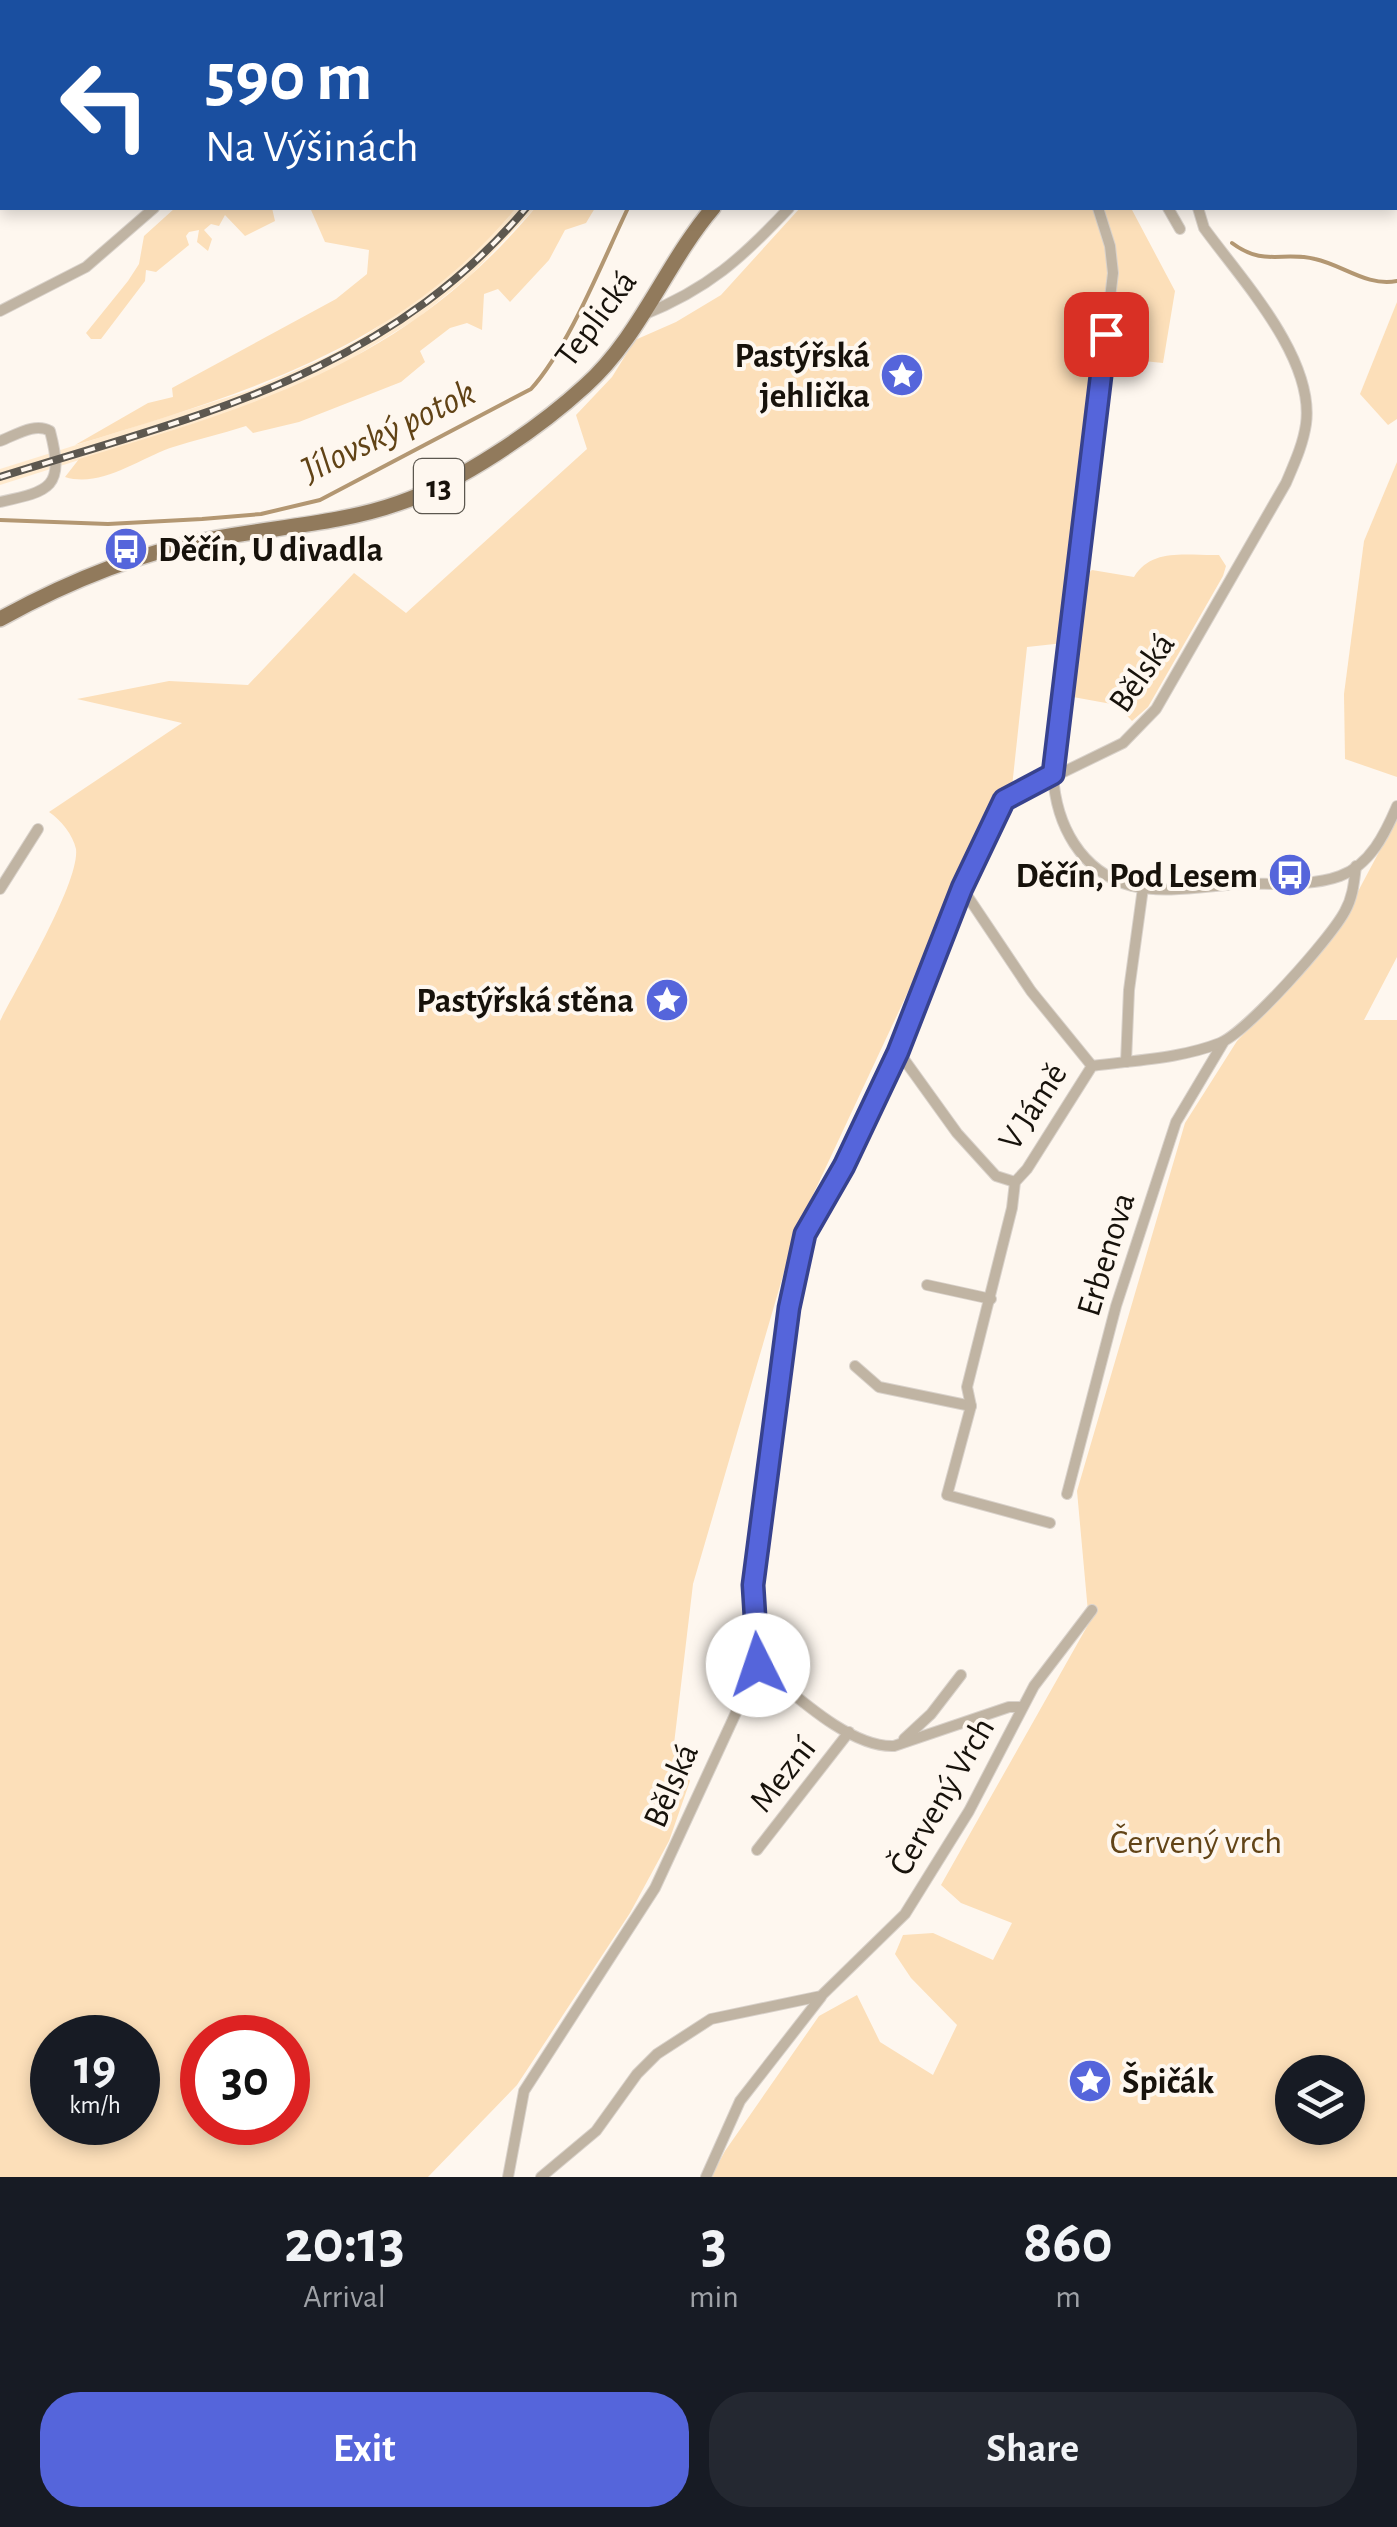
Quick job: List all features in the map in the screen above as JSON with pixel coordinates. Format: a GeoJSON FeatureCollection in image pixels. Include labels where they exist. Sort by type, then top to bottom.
{"type":"FeatureCollection","features":[{"type":"Feature","properties":{"kind":"main road","name":"Teplická"},"geometry":{"type":"LineString","coordinates":[[0,619],[67,584],[140,557],[210,539],[370,512],[422,495],[480,462],[563,406],[607,362],[712,210]]}},
{"type":"Feature","properties":{"kind":"street"},"geometry":{"type":"LineString","coordinates":[[0,311],[86,267],[152,210]]}},
{"type":"Feature","properties":{"kind":"street"},"geometry":{"type":"LineString","coordinates":[[641,316],[716,278],[787,210]]}},
{"type":"Feature","properties":{"kind":"street"},"geometry":{"type":"LineString","coordinates":[[1099,210],[1110,246],[1113,273],[1053,774],[1058,814],[1079,852],[1109,876],[1143,888],[1315,881],[1340,876],[1378,845],[1397,806]]}},
{"type":"Feature","properties":{"kind":"street"},"geometry":{"type":"LineString","coordinates":[[1169,210],[1180,229]]}},
{"type":"Feature","properties":{"kind":"street","name":"Bělská"},"geometry":{"type":"LineString","coordinates":[[508,2177],[524,2090],[654,1888],[758,1665],[753,1585],[789,1308],[805,1234],[844,1166],[898,1052],[962,888],[1004,800],[1123,743],[1156,709],[1286,483],[1299,453],[1307,421],[1304,388],[1292,353],[1204,228],[1199,210]]}},
{"type":"Feature","properties":{"kind":"street"},"geometry":{"type":"LineString","coordinates":[[0,441],[44,428],[50,431],[56,468],[51,483],[42,492],[0,502]]}},
{"type":"Feature","properties":{"kind":"street"},"geometry":{"type":"LineString","coordinates":[[0,889],[38,829]]}},
{"type":"Feature","properties":{"kind":"street"},"geometry":{"type":"LineString","coordinates":[[1224,1042],[1283,988],[1333,930],[1352,897],[1356,866]]}},
{"type":"Feature","properties":{"kind":"street"},"geometry":{"type":"LineString","coordinates":[[962,888],[1031,991],[1092,1066]]}},
{"type":"Feature","properties":{"kind":"street"},"geometry":{"type":"LineString","coordinates":[[1126,1062],[1129,990],[1143,888]]}},
{"type":"Feature","properties":{"kind":"street","name":"V Jámě"},"geometry":{"type":"LineString","coordinates":[[1050,1523],[947,1495],[972,1406],[968,1388],[1012,1208],[1014,1182],[1092,1066],[1171,1057],[1224,1042]]}},
{"type":"Feature","properties":{"kind":"street","name":"Erbenova"},"geometry":{"type":"LineString","coordinates":[[1067,1494],[1116,1306],[1176,1122],[1224,1042]]}},
{"type":"Feature","properties":{"kind":"street"},"geometry":{"type":"LineString","coordinates":[[898,1052],[958,1133],[996,1176],[1014,1182]]}},
{"type":"Feature","properties":{"kind":"street"},"geometry":{"type":"LineString","coordinates":[[926,1285],[991,1299]]}},
{"type":"Feature","properties":{"kind":"street"},"geometry":{"type":"LineString","coordinates":[[855,1366],[879,1387],[972,1406]]}},
{"type":"Feature","properties":{"kind":"street","name":"Červený Vrch"},"geometry":{"type":"LineString","coordinates":[[706,2177],[740,2102],[821,1996],[904,1914],[968,1811],[1034,1686],[1092,1610]]}},
{"type":"Feature","properties":{"kind":"street"},"geometry":{"type":"LineString","coordinates":[[758,1665],[849,1732],[878,1746],[900,1743],[1008,1707],[1022,1707]]}},
{"type":"Feature","properties":{"kind":"street"},"geometry":{"type":"LineString","coordinates":[[900,1743],[931,1714],[962,1676]]}},
{"type":"Feature","properties":{"kind":"street","name":"Mezní"},"geometry":{"type":"LineString","coordinates":[[757,1850],[849,1732]]}},
{"type":"Feature","properties":{"kind":"street"},"geometry":{"type":"LineString","coordinates":[[541,2177],[596,2131],[636,2074],[657,2054],[712,2020],[821,1996]]}},
{"type":"Feature","properties":{"kind":"shaded area"},"geometry":{"type":"Polygon","coordinates":[[[514,210],[533,210],[471,275],[418,318],[333,370],[256,404],[0,485],[0,469],[251,390],[326,357],[363,337],[461,264],[514,210]]]}},
{"type":"Feature","properties":{"kind":"green space"},"geometry":{"type":"Polygon","coordinates":[[[173,210],[272,210],[275,221],[245,236],[225,215],[219,226],[211,224],[204,230],[212,239],[208,251],[197,242],[199,230],[189,232],[189,245],[156,272],[146,270],[145,281],[101,339],[91,339],[86,333],[139,264],[144,236],[173,210]]]}},
{"type":"Feature","properties":{"kind":"green space"},"geometry":{"type":"Polygon","coordinates":[[[311,210],[514,210],[470,257],[421,298],[369,332],[258,385],[75,445],[148,403],[173,397],[172,388],[336,299],[367,274],[369,250],[325,242],[311,210]]]}},
{"type":"Feature","properties":{"kind":"green space"},"geometry":{"type":"Polygon","coordinates":[[[533,210],[594,210],[586,223],[565,230],[549,260],[510,302],[498,289],[484,294],[482,330],[467,323],[450,328],[420,351],[425,362],[401,382],[299,422],[253,433],[246,426],[170,448],[105,476],[65,477],[79,459],[210,418],[328,370],[383,340],[436,304],[486,261],[533,210]]]}},
{"type":"Feature","properties":{"kind":"green space","name":"Pastýřská stěna"},"geometry":{"type":"Polygon","coordinates":[[[798,210],[1132,210],[1175,291],[1163,363],[1095,356],[1064,643],[1027,647],[1012,787],[1001,793],[796,1231],[693,1584],[674,1744],[690,1781],[669,1841],[630,1913],[517,2085],[428,2177],[0,2177],[0,1021],[58,909],[75,864],[72,838],[49,812],[182,723],[77,699],[169,681],[248,685],[354,573],[406,613],[587,449],[576,415],[612,377],[635,340],[676,322],[721,295],[798,210]]]}},
{"type":"Feature","properties":{"kind":"green space"},"geometry":{"type":"Polygon","coordinates":[[[1397,302],[1397,419],[1388,425],[1360,394],[1397,302]]]}},
{"type":"Feature","properties":{"kind":"green space"},"geometry":{"type":"Polygon","coordinates":[[[1397,462],[1397,777],[1345,759],[1344,694],[1364,541],[1397,462]]]}},
{"type":"Feature","properties":{"kind":"green space"},"geometry":{"type":"Polygon","coordinates":[[[1219,555],[1226,566],[1223,576],[1148,707],[1132,721],[1117,705],[1073,697],[1070,693],[1087,574],[1092,570],[1134,577],[1142,567],[1161,557],[1219,555]]]}},
{"type":"Feature","properties":{"kind":"green space","name":"Červený vrch"},"geometry":{"type":"Polygon","coordinates":[[[1397,818],[1397,957],[1364,1020],[1397,1020],[1397,2177],[711,2177],[819,2016],[857,1995],[880,2042],[933,2075],[957,2025],[911,1978],[895,1954],[903,1935],[933,1933],[993,1960],[1012,1923],[961,1903],[941,1885],[1089,1623],[1077,1491],[1185,1123],[1237,1041],[1315,959],[1346,914],[1397,818]]]}},
{"type":"Feature","properties":{"kind":"waterway","name":"Jílovský potok"},"geometry":{"type":"LineString","coordinates":[[0,520],[108,524],[202,519],[261,514],[320,500],[531,389],[572,327],[627,210]]}},
{"type":"Feature","properties":{"kind":"waterway"},"geometry":{"type":"LineString","coordinates":[[1232,243],[1254,255],[1315,259],[1375,281],[1397,281]]}},
{"type":"Feature","properties":{"kind":"railway"},"geometry":{"type":"LineString","coordinates":[[0,477],[217,409],[350,350],[412,312],[471,265],[524,210]]}},
{"type":"Feature","properties":{"kind":"place","name":"Pastýřská jehlička"},"geometry":{"type":"Point","coordinates":[902,375]}},
{"type":"Feature","properties":{"kind":"place","name":"Děčín, U divadla"},"geometry":{"type":"Point","coordinates":[126,549]}},
{"type":"Feature","properties":{"kind":"place","name":"Děčín, Pod Lesem"},"geometry":{"type":"Point","coordinates":[1290,875]}},
{"type":"Feature","properties":{"kind":"place","name":"Pastýřská stěna"},"geometry":{"type":"Point","coordinates":[667,1000]}},
{"type":"Feature","properties":{"kind":"place","name":"Špičák"},"geometry":{"type":"Point","coordinates":[1090,2081]}},
{"type":"Feature","properties":{"kind":"route"},"geometry":{"type":"LineString","coordinates":[[758,1665],[753,1585],[789,1308],[805,1234],[844,1166],[898,1052],[962,888],[1004,800],[1053,774],[1106,334]]}}]}
